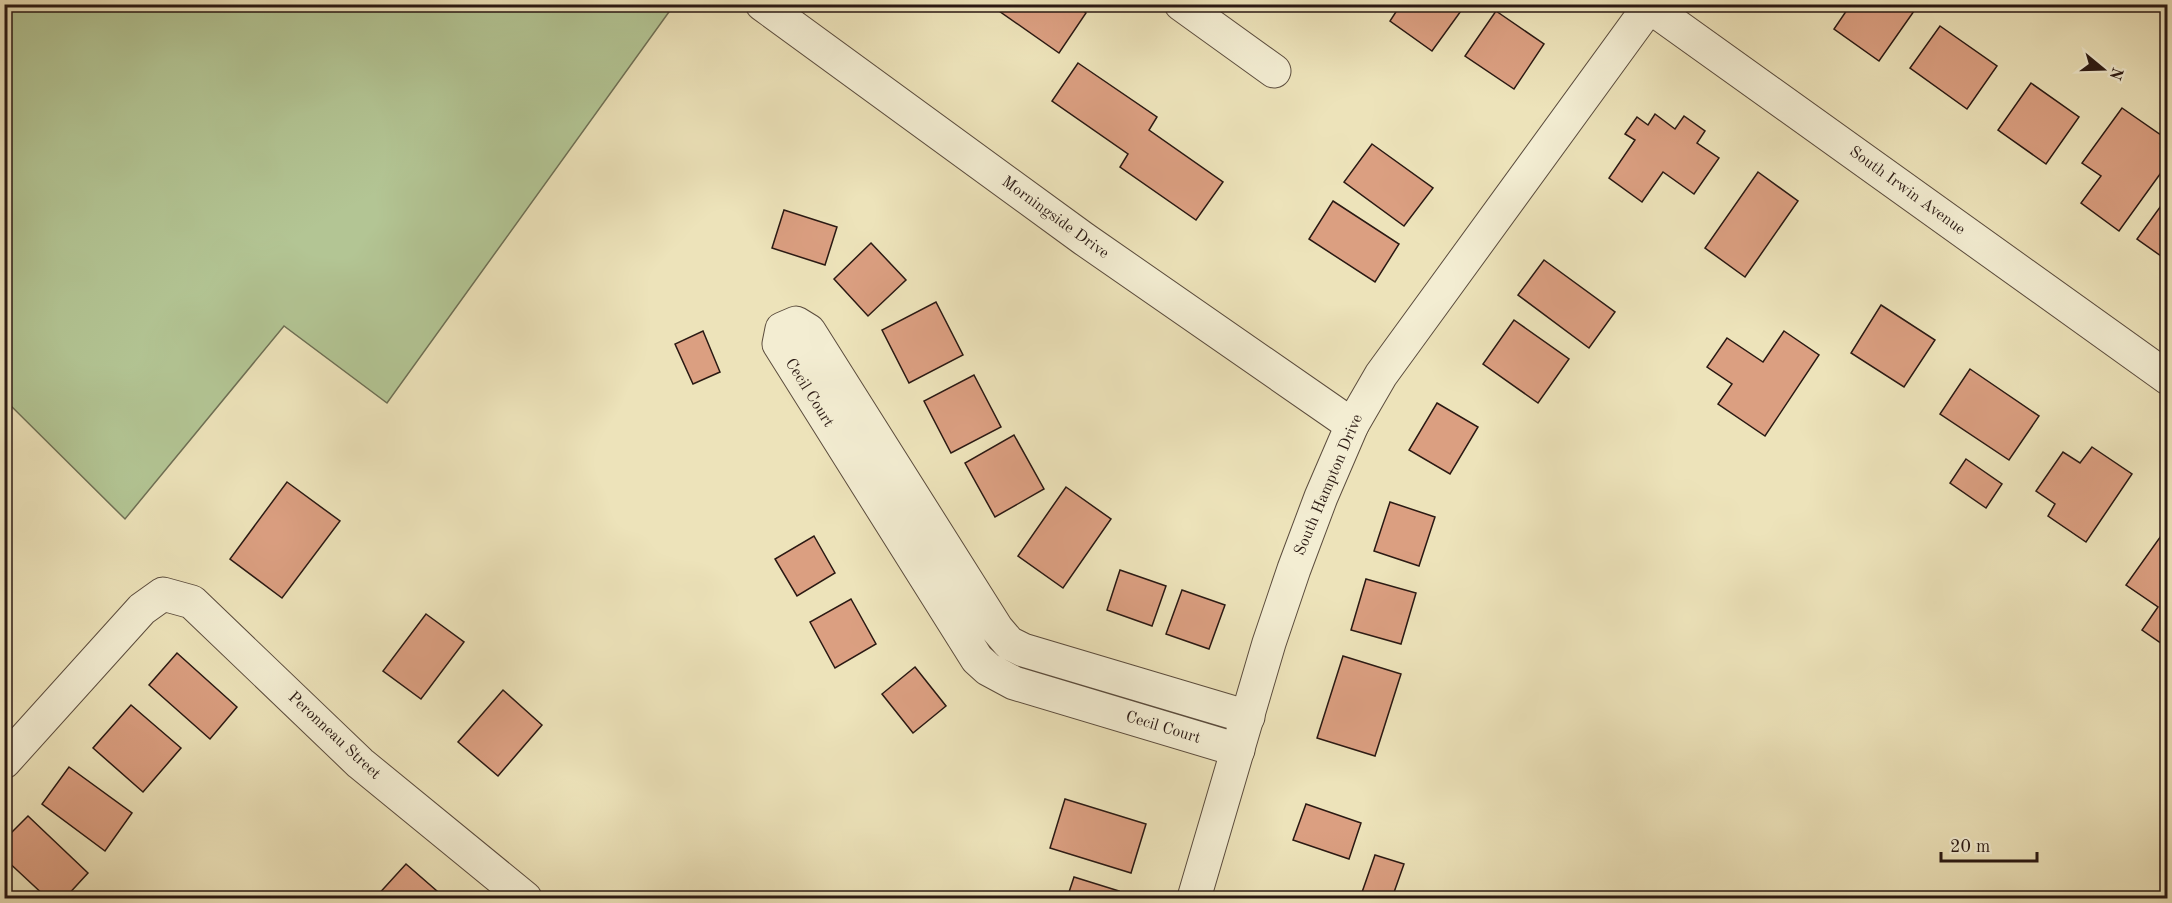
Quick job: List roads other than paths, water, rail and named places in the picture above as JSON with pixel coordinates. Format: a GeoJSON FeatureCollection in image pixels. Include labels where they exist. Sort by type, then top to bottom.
{"type":"FeatureCollection","features":[{"type":"Feature","properties":{"kind":"street","name":"Morningside Drive"},"geometry":{"type":"LineString","coordinates":[[762,4],[1084,239],[1352,425]]}},
{"type":"Feature","properties":{"kind":"street"},"geometry":{"type":"LineString","coordinates":[[1181,4],[1274,71]]}},
{"type":"Feature","properties":{"kind":"street","name":"South Hampton Drive"},"geometry":{"type":"LineString","coordinates":[[1194,898],[1269,643],[1294,569],[1352,425],[1381,375],[1648,5]]}},
{"type":"Feature","properties":{"kind":"street","name":"South Irwin Avenue"},"geometry":{"type":"LineString","coordinates":[[1648,5],[2168,378]]}},
{"type":"Feature","properties":{"kind":"street","name":"Cecil Court"},"geometry":{"type":"LineString","coordinates":[[1238,750],[1014,683],[988,669],[977,659],[778,344],[782,329],[796,323],[809,331],[998,630],[1009,643],[1023,651],[1248,717]]}},
{"type":"Feature","properties":{"kind":"street","name":"Peronneau Street"},"geometry":{"type":"LineString","coordinates":[[4,762],[142,609],[163,594],[192,602],[360,763],[525,898]]}},
{"type":"Feature","properties":{"kind":"street"},"geometry":{"type":"LineString","coordinates":[[988,669],[1009,643]]}}]}
